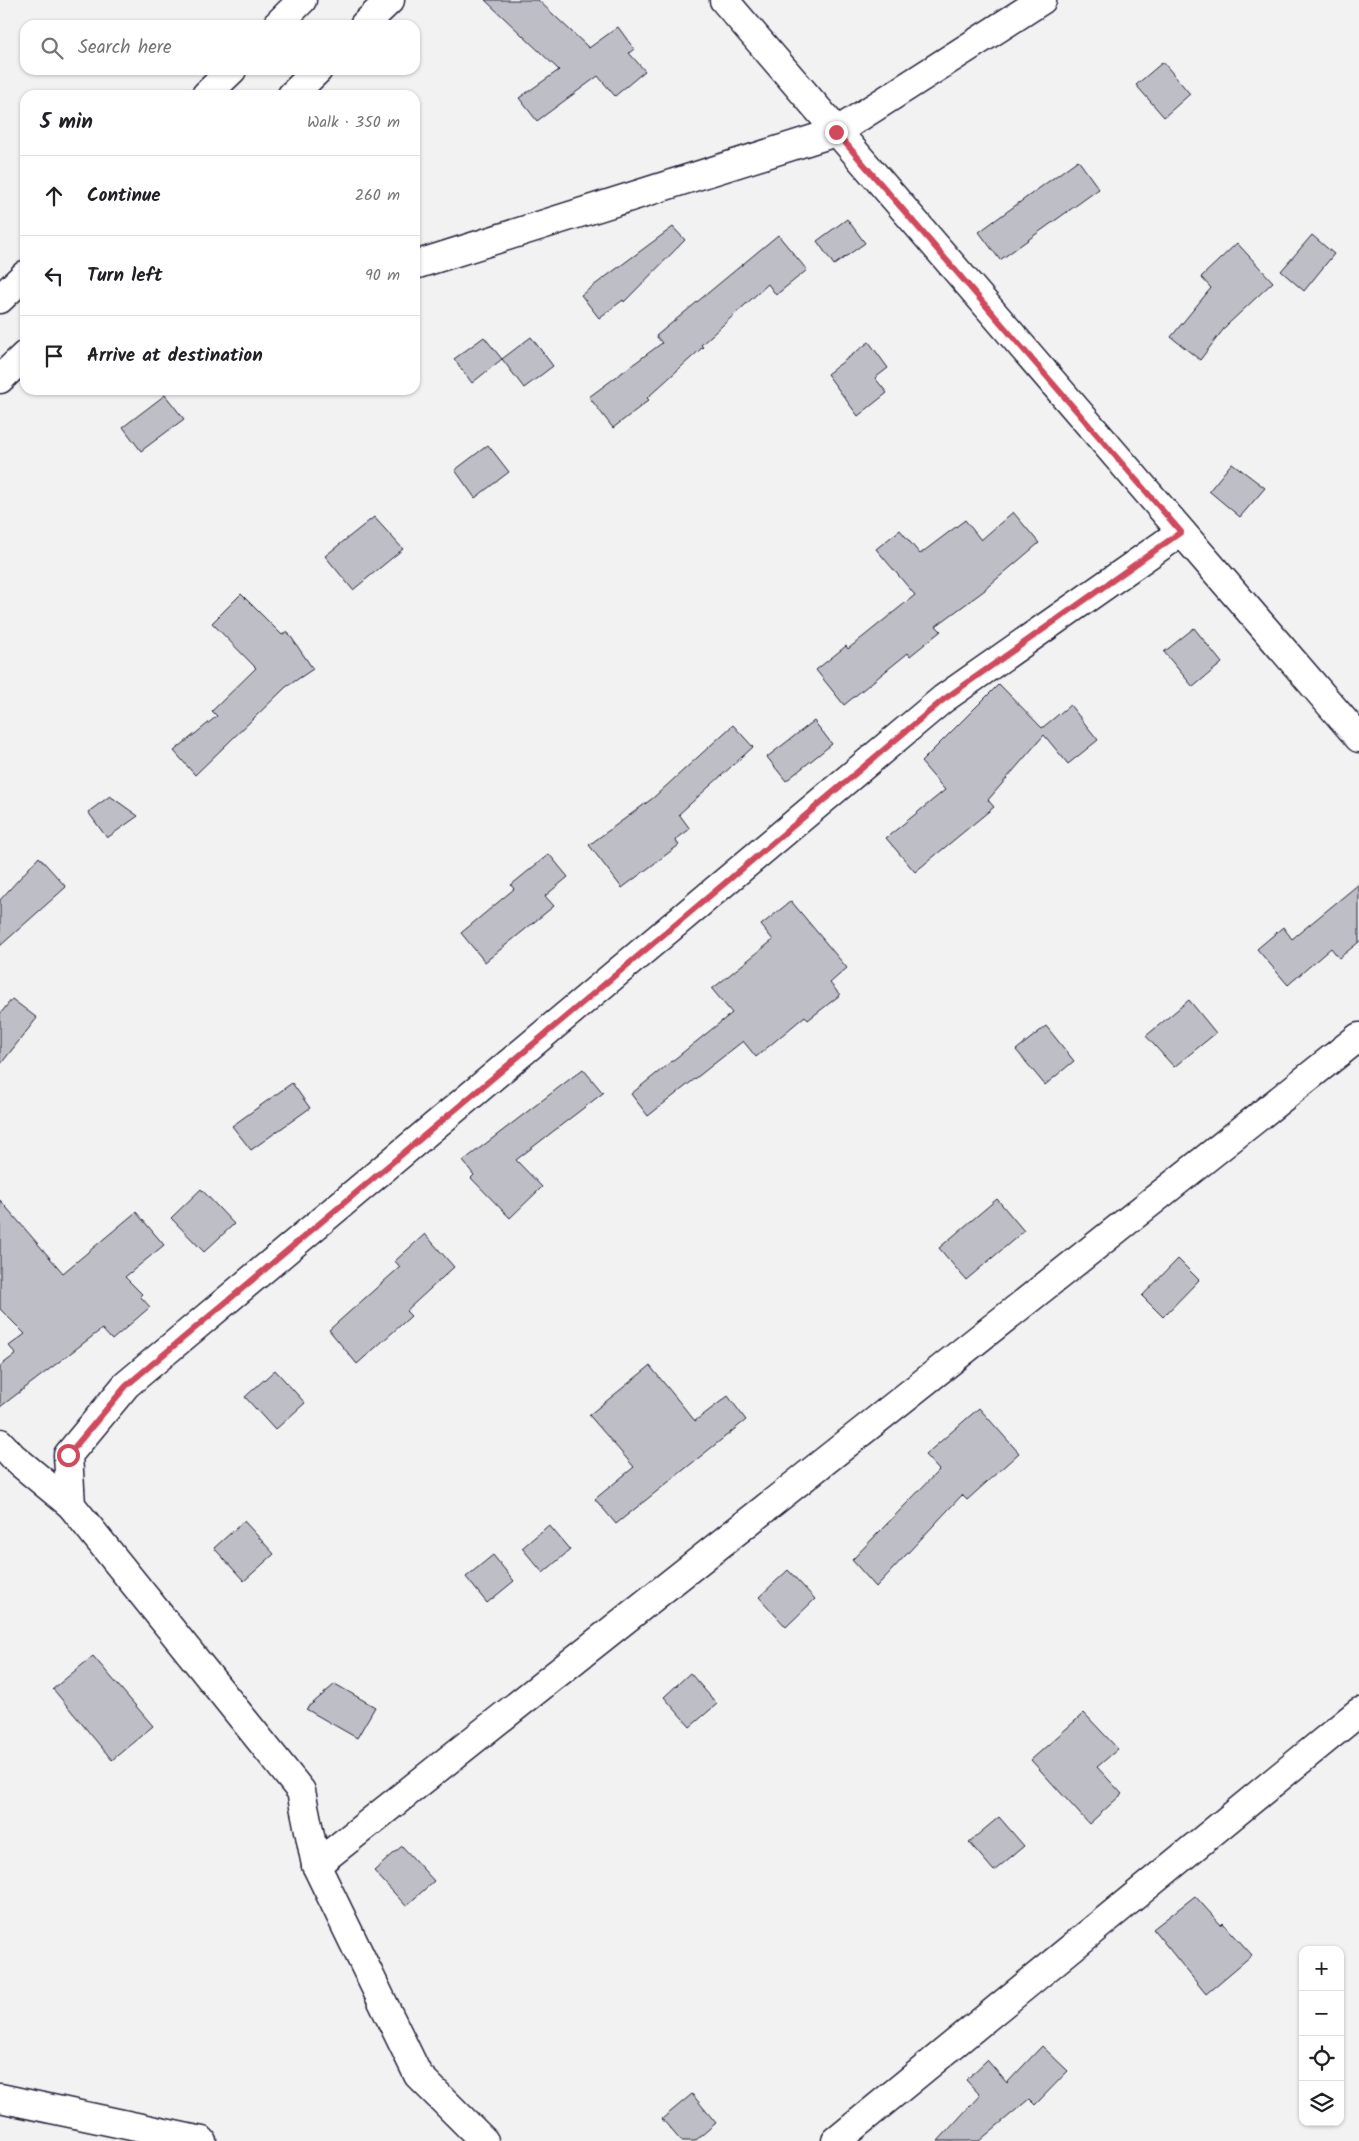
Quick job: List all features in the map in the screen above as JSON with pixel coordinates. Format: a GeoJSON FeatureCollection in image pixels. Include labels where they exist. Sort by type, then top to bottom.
{"type":"FeatureCollection","features":[{"type":"Feature","properties":{"kind":"street"},"geometry":{"type":"LineString","coordinates":[[282,20],[302,0]]}},
{"type":"Feature","properties":{"kind":"street"},"geometry":{"type":"LineString","coordinates":[[369,20],[390,0]]}},
{"type":"Feature","properties":{"kind":"street"},"geometry":{"type":"LineString","coordinates":[[724,0],[1359,738]]}},
{"type":"Feature","properties":{"kind":"street"},"geometry":{"type":"LineString","coordinates":[[420,263],[836,132],[1042,0]]}},
{"type":"Feature","properties":{"kind":"street"},"geometry":{"type":"LineString","coordinates":[[211,90],[227,75]]}},
{"type":"Feature","properties":{"kind":"street"},"geometry":{"type":"LineString","coordinates":[[297,90],[313,75]]}},
{"type":"Feature","properties":{"kind":"street"},"geometry":{"type":"LineString","coordinates":[[0,299],[20,280]]}},
{"type":"Feature","properties":{"kind":"street"},"geometry":{"type":"LineString","coordinates":[[0,379],[20,360]]}},
{"type":"Feature","properties":{"kind":"street"},"geometry":{"type":"LineString","coordinates":[[71,1505],[68,1455],[126,1386],[943,700],[1181,532]]}},
{"type":"Feature","properties":{"kind":"street"},"geometry":{"type":"LineString","coordinates":[[316,1865],[1359,1037]]}},
{"type":"Feature","properties":{"kind":"street"},"geometry":{"type":"LineString","coordinates":[[0,1443],[13,1457],[71,1505],[301,1791],[316,1865],[418,2075],[484,2141]]}},
{"type":"Feature","properties":{"kind":"street"},"geometry":{"type":"LineString","coordinates":[[836,2141],[1359,1712]]}},
{"type":"Feature","properties":{"kind":"street"},"geometry":{"type":"LineString","coordinates":[[0,2098],[202,2141]]}},
{"type":"Feature","properties":{"kind":"building"},"geometry":{"type":"Polygon","coordinates":[[[485,0],[538,0],[589,48],[618,27],[634,49],[629,53],[645,71],[615,96],[598,76],[537,121],[519,98],[559,70],[485,0]]]}},
{"type":"Feature","properties":{"kind":"building"},"geometry":{"type":"Polygon","coordinates":[[[1163,62],[1190,94],[1164,117],[1136,85],[1163,62]]]}},
{"type":"Feature","properties":{"kind":"building"},"geometry":{"type":"Polygon","coordinates":[[[1078,160],[1099,189],[1000,260],[979,232],[1078,160]]]}},
{"type":"Feature","properties":{"kind":"building"},"geometry":{"type":"Polygon","coordinates":[[[847,219],[865,243],[834,265],[817,241],[847,219]]]}},
{"type":"Feature","properties":{"kind":"building"},"geometry":{"type":"Polygon","coordinates":[[[673,227],[685,240],[624,302],[623,300],[599,318],[581,295],[673,227]]]}},
{"type":"Feature","properties":{"kind":"building"},"geometry":{"type":"Polygon","coordinates":[[[778,235],[807,270],[776,295],[768,284],[701,345],[703,347],[647,398],[649,400],[613,428],[589,397],[662,343],[656,336],[778,235]]]}},
{"type":"Feature","properties":{"kind":"building"},"geometry":{"type":"Polygon","coordinates":[[[1312,235],[1334,254],[1304,291],[1281,271],[1312,235]]]}},
{"type":"Feature","properties":{"kind":"building"},"geometry":{"type":"Polygon","coordinates":[[[1237,243],[1273,282],[1226,326],[1200,360],[1171,337],[1211,288],[1201,277],[1237,243]]]}},
{"type":"Feature","properties":{"kind":"building"},"geometry":{"type":"Polygon","coordinates":[[[484,337],[502,359],[472,383],[454,359],[484,337]]]}},
{"type":"Feature","properties":{"kind":"building"},"geometry":{"type":"Polygon","coordinates":[[[531,337],[553,366],[524,388],[502,359],[531,337]]]}},
{"type":"Feature","properties":{"kind":"building"},"geometry":{"type":"Polygon","coordinates":[[[869,342],[888,368],[875,378],[887,393],[858,416],[827,374],[869,342]]]}},
{"type":"Feature","properties":{"kind":"building"},"geometry":{"type":"Polygon","coordinates":[[[165,395],[184,419],[141,451],[123,427],[165,395]]]}},
{"type":"Feature","properties":{"kind":"building"},"geometry":{"type":"Polygon","coordinates":[[[488,445],[509,472],[475,498],[455,470],[488,445]]]}},
{"type":"Feature","properties":{"kind":"building"},"geometry":{"type":"Polygon","coordinates":[[[1232,463],[1265,488],[1240,517],[1209,491],[1232,463]]]}},
{"type":"Feature","properties":{"kind":"building"},"geometry":{"type":"Polygon","coordinates":[[[1013,512],[1039,543],[985,590],[936,626],[941,631],[910,656],[908,653],[844,705],[816,670],[846,646],[848,649],[915,595],[876,549],[900,530],[920,554],[965,520],[981,540],[1013,512]]]}},
{"type":"Feature","properties":{"kind":"building"},"geometry":{"type":"Polygon","coordinates":[[[374,517],[403,549],[353,590],[325,556],[374,517]]]}},
{"type":"Feature","properties":{"kind":"building"},"geometry":{"type":"Polygon","coordinates":[[[241,594],[282,635],[287,631],[313,669],[286,687],[195,775],[174,751],[217,716],[212,711],[256,668],[212,623],[241,594]]]}},
{"type":"Feature","properties":{"kind":"building"},"geometry":{"type":"Polygon","coordinates":[[[1194,628],[1222,663],[1193,687],[1164,652],[1194,628]]]}},
{"type":"Feature","properties":{"kind":"building"},"geometry":{"type":"Polygon","coordinates":[[[999,684],[1042,728],[1070,705],[1098,740],[1068,764],[1044,735],[988,800],[994,807],[915,872],[886,838],[945,790],[921,762],[999,684]]]}},
{"type":"Feature","properties":{"kind":"building"},"geometry":{"type":"Polygon","coordinates":[[[814,721],[832,744],[786,781],[767,757],[814,721]]]}},
{"type":"Feature","properties":{"kind":"building"},"geometry":{"type":"Polygon","coordinates":[[[733,725],[753,747],[679,814],[690,829],[675,840],[679,845],[622,888],[589,845],[653,798],[733,725]]]}},
{"type":"Feature","properties":{"kind":"building"},"geometry":{"type":"Polygon","coordinates":[[[110,796],[138,816],[107,838],[88,812],[110,796]]]}},
{"type":"Feature","properties":{"kind":"building"},"geometry":{"type":"Polygon","coordinates":[[[549,854],[568,877],[545,896],[554,906],[485,962],[461,933],[514,889],[511,885],[549,854]]]}},
{"type":"Feature","properties":{"kind":"building"},"geometry":{"type":"Polygon","coordinates":[[[39,857],[66,887],[0,946],[0,900],[39,857]]]}},
{"type":"Feature","properties":{"kind":"building"},"geometry":{"type":"Polygon","coordinates":[[[1359,884],[1359,942],[1339,958],[1331,948],[1288,985],[1257,949],[1283,927],[1292,939],[1359,884]]]}},
{"type":"Feature","properties":{"kind":"building"},"geometry":{"type":"Polygon","coordinates":[[[791,901],[847,968],[830,983],[840,995],[808,1020],[805,1016],[756,1057],[743,1041],[648,1116],[631,1094],[732,1013],[712,989],[773,940],[761,925],[791,901]]]}},
{"type":"Feature","properties":{"kind":"building"},"geometry":{"type":"Polygon","coordinates":[[[12,999],[37,1018],[0,1065],[0,1014],[12,999]]]}},
{"type":"Feature","properties":{"kind":"building"},"geometry":{"type":"Polygon","coordinates":[[[1189,1000],[1216,1033],[1174,1067],[1146,1036],[1189,1000]]]}},
{"type":"Feature","properties":{"kind":"building"},"geometry":{"type":"Polygon","coordinates":[[[1046,1026],[1074,1061],[1045,1085],[1016,1050],[1046,1026]]]}},
{"type":"Feature","properties":{"kind":"building"},"geometry":{"type":"Polygon","coordinates":[[[583,1069],[603,1093],[516,1160],[542,1187],[510,1218],[471,1178],[474,1175],[463,1161],[583,1069]]]}},
{"type":"Feature","properties":{"kind":"building"},"geometry":{"type":"Polygon","coordinates":[[[292,1083],[310,1108],[251,1150],[232,1126],[292,1083]]]}},
{"type":"Feature","properties":{"kind":"building"},"geometry":{"type":"Polygon","coordinates":[[[201,1189],[234,1224],[204,1252],[171,1218],[201,1189]]]}},
{"type":"Feature","properties":{"kind":"building"},"geometry":{"type":"Polygon","coordinates":[[[997,1199],[1024,1231],[966,1280],[939,1248],[997,1199]]]}},
{"type":"Feature","properties":{"kind":"building"},"geometry":{"type":"Polygon","coordinates":[[[0,1200],[63,1273],[136,1212],[164,1245],[125,1277],[142,1294],[140,1296],[150,1307],[112,1340],[102,1329],[0,1407],[0,1366],[16,1354],[9,1346],[25,1334],[0,1309],[0,1200]]]}},
{"type":"Feature","properties":{"kind":"building"},"geometry":{"type":"Polygon","coordinates":[[[425,1234],[454,1267],[406,1311],[411,1316],[357,1364],[329,1330],[400,1267],[395,1261],[425,1234]]]}},
{"type":"Feature","properties":{"kind":"building"},"geometry":{"type":"Polygon","coordinates":[[[1178,1259],[1199,1280],[1163,1317],[1142,1296],[1178,1259]]]}},
{"type":"Feature","properties":{"kind":"building"},"geometry":{"type":"Polygon","coordinates":[[[650,1366],[695,1421],[728,1396],[746,1420],[616,1524],[595,1499],[634,1467],[589,1415],[650,1366]]]}},
{"type":"Feature","properties":{"kind":"building"},"geometry":{"type":"Polygon","coordinates":[[[275,1370],[305,1403],[275,1430],[245,1397],[275,1370]]]}},
{"type":"Feature","properties":{"kind":"building"},"geometry":{"type":"Polygon","coordinates":[[[979,1408],[1019,1453],[967,1500],[962,1495],[876,1587],[852,1560],[939,1470],[925,1455],[979,1408]]]}},
{"type":"Feature","properties":{"kind":"building"},"geometry":{"type":"Polygon","coordinates":[[[244,1521],[274,1554],[244,1581],[214,1548],[244,1521]]]}},
{"type":"Feature","properties":{"kind":"building"},"geometry":{"type":"Polygon","coordinates":[[[549,1525],[570,1550],[543,1573],[522,1548],[549,1525]]]}},
{"type":"Feature","properties":{"kind":"building"},"geometry":{"type":"Polygon","coordinates":[[[493,1555],[514,1581],[487,1603],[466,1577],[493,1555]]]}},
{"type":"Feature","properties":{"kind":"building"},"geometry":{"type":"Polygon","coordinates":[[[788,1570],[815,1599],[786,1627],[759,1597],[788,1570]]]}},
{"type":"Feature","properties":{"kind":"building"},"geometry":{"type":"Polygon","coordinates":[[[93,1656],[153,1726],[112,1760],[53,1689],[93,1656]]]}},
{"type":"Feature","properties":{"kind":"building"},"geometry":{"type":"Polygon","coordinates":[[[690,1673],[717,1704],[690,1727],[664,1697],[690,1673]]]}},
{"type":"Feature","properties":{"kind":"building"},"geometry":{"type":"Polygon","coordinates":[[[335,1684],[375,1707],[357,1738],[306,1709],[335,1684]]]}},
{"type":"Feature","properties":{"kind":"building"},"geometry":{"type":"Polygon","coordinates":[[[1084,1713],[1118,1749],[1097,1767],[1122,1794],[1089,1824],[1031,1760],[1084,1713]]]}},
{"type":"Feature","properties":{"kind":"building"},"geometry":{"type":"Polygon","coordinates":[[[999,1817],[1024,1846],[994,1871],[969,1842],[999,1817]]]}},
{"type":"Feature","properties":{"kind":"building"},"geometry":{"type":"Polygon","coordinates":[[[402,1846],[434,1881],[406,1906],[374,1871],[402,1846]]]}},
{"type":"Feature","properties":{"kind":"building"},"geometry":{"type":"Polygon","coordinates":[[[1195,1896],[1252,1955],[1206,1994],[1153,1929],[1195,1896]]]}},
{"type":"Feature","properties":{"kind":"building"},"geometry":{"type":"Polygon","coordinates":[[[1042,2046],[1068,2071],[1035,2105],[1029,2099],[979,2141],[938,2141],[980,2095],[966,2080],[987,2060],[1007,2083],[1042,2046]]]}},
{"type":"Feature","properties":{"kind":"building"},"geometry":{"type":"Polygon","coordinates":[[[692,2094],[716,2123],[695,2141],[681,2141],[662,2119],[692,2094]]]}},
{"type":"Feature","properties":{"kind":"route"},"geometry":{"type":"LineString","coordinates":[[68,1455],[126,1386],[943,700],[1181,532],[836,132]]}}]}
